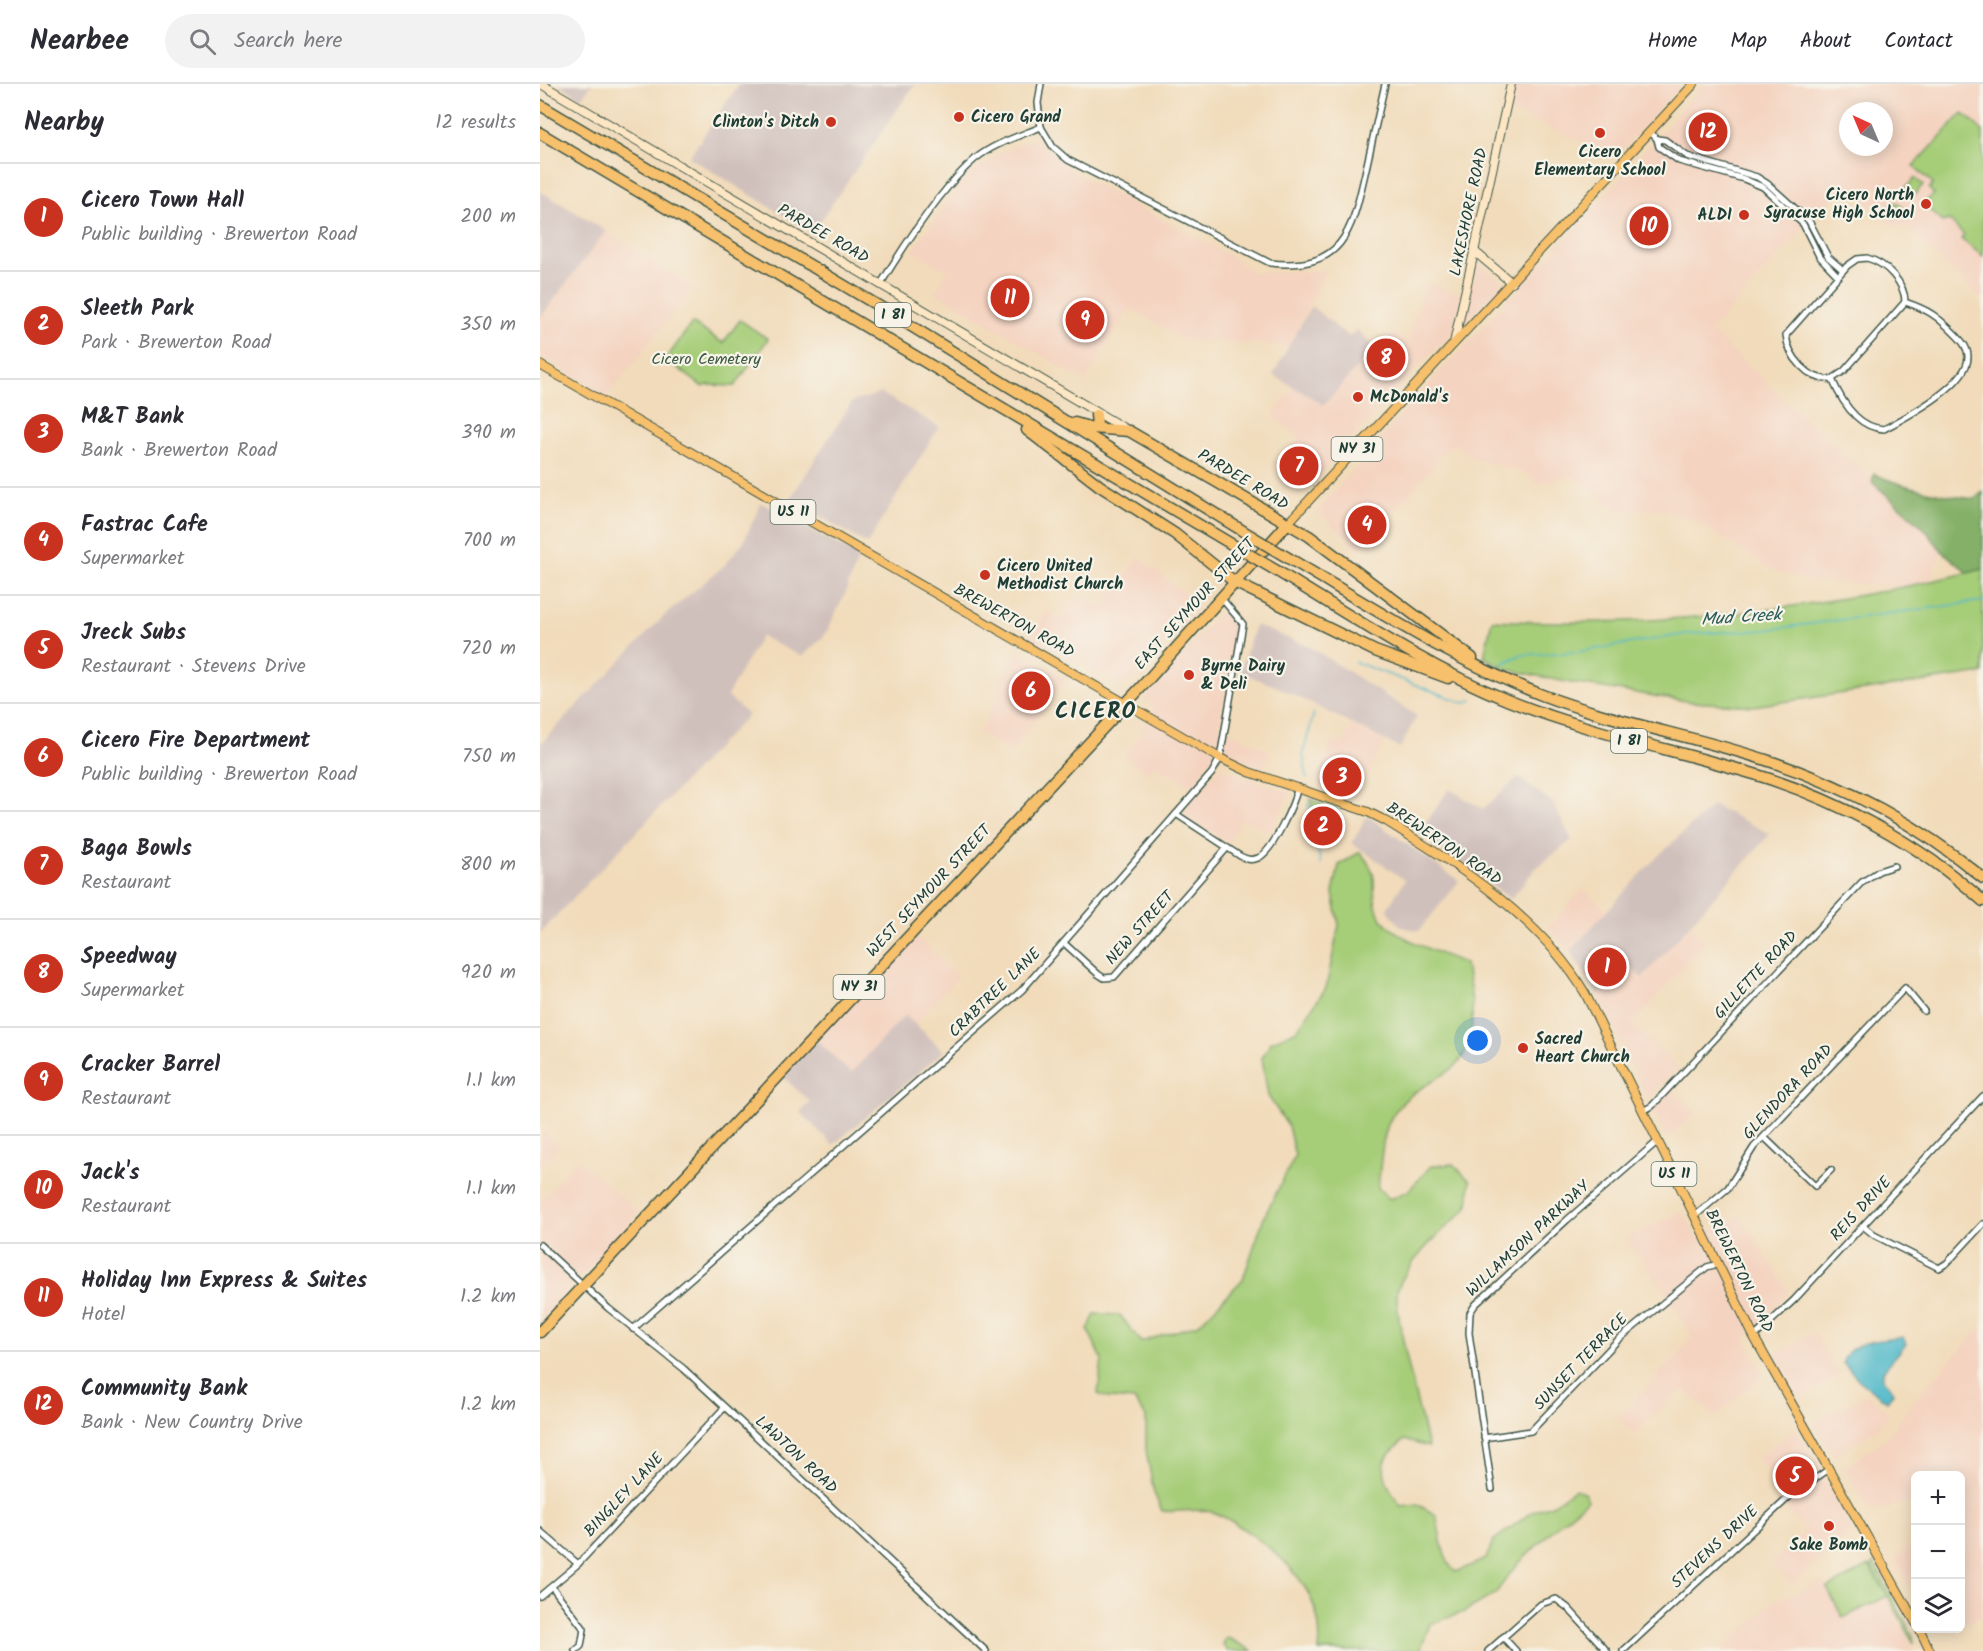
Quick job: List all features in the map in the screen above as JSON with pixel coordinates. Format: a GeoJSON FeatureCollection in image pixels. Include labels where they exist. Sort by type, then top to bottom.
{"type":"FeatureCollection","features":[{"type":"Feature","properties":{"kind":"highway","name":"I 81"},"geometry":{"type":"LineString","coordinates":[[540,105],[882,308],[1243,531],[1430,642],[1499,676],[1579,707],[1769,761],[1811,776],[1902,821],[1983,878]]}},
{"type":"Feature","properties":{"kind":"highway","name":"I 81"},"geometry":{"type":"LineString","coordinates":[[540,133],[996,406],[1436,665],[1476,686],[1574,724],[1754,774],[1833,804],[1905,843],[1983,901]]}},
{"type":"Feature","properties":{"kind":"highway"},"geometry":{"type":"LineString","coordinates":[[996,406],[1100,486],[1175,534],[1236,583],[1375,651],[1476,686]]}},
{"type":"Feature","properties":{"kind":"highway"},"geometry":{"type":"LineString","coordinates":[[1046,410],[1092,428],[1124,430]]}},
{"type":"Feature","properties":{"kind":"highway"},"geometry":{"type":"LineString","coordinates":[[1092,428],[1097,424],[1093,412]]}},
{"type":"Feature","properties":{"kind":"highway","name":"PARDEE ROAD"},"geometry":{"type":"LineString","coordinates":[[1124,430],[1286,525],[1309,536],[1423,624],[1499,676]]}},
{"type":"Feature","properties":{"kind":"highway","name":"EAST SEYMOUR STREET"},"geometry":{"type":"LineString","coordinates":[[1125,702],[1222,599],[1286,525]]}},
{"type":"Feature","properties":{"kind":"highway","name":"WEST SEYMOUR STREET"},"geometry":{"type":"LineString","coordinates":[[583,1285],[1125,702]]}},
{"type":"Feature","properties":{"kind":"highway","name":"NY 31"},"geometry":{"type":"LineString","coordinates":[[540,1332],[583,1285]]}},
{"type":"Feature","properties":{"kind":"main road","name":"NY 31"},"geometry":{"type":"LineString","coordinates":[[1286,525],[1653,136],[1694,84]]}},
{"type":"Feature","properties":{"kind":"main road","name":"BREWERTON ROAD"},"geometry":{"type":"LineString","coordinates":[[540,365],[1220,758],[1249,772],[1360,809],[1386,821],[1527,921],[1548,941],[1573,973],[1644,1111],[1754,1337],[1911,1614]]}},
{"type":"Feature","properties":{"kind":"main road"},"geometry":{"type":"LineString","coordinates":[[1920,1633],[1930,1651]]}},
{"type":"Feature","properties":{"kind":"street","name":"PARDEE ROAD"},"geometry":{"type":"LineString","coordinates":[[542,84],[1124,430]]}},
{"type":"Feature","properties":{"kind":"street"},"geometry":{"type":"LineString","coordinates":[[1041,84],[1038,103],[1041,127],[1053,147],[1068,160],[1270,263],[1306,264],[1332,251],[1345,238],[1355,218],[1385,84]]}},
{"type":"Feature","properties":{"kind":"street","name":"LAKESHORE ROAD"},"geometry":{"type":"LineString","coordinates":[[1454,345],[1511,84]]}},
{"type":"Feature","properties":{"kind":"street"},"geometry":{"type":"LineString","coordinates":[[880,285],[895,260],[961,172],[988,151],[1041,127]]}},
{"type":"Feature","properties":{"kind":"street"},"geometry":{"type":"LineString","coordinates":[[1653,136],[1665,140],[1687,156],[1757,177],[1768,184],[1809,222],[1823,250],[1843,270]]}},
{"type":"Feature","properties":{"kind":"street"},"geometry":{"type":"LineString","coordinates":[[1653,136],[1659,147],[1679,161],[1744,179],[1763,187],[1803,224],[1819,256],[1838,276]]}},
{"type":"Feature","properties":{"kind":"street"},"geometry":{"type":"LineString","coordinates":[[1474,252],[1512,283]]}},
{"type":"Feature","properties":{"kind":"street"},"geometry":{"type":"LineString","coordinates":[[1867,258],[1876,261],[1901,284],[1905,302],[1844,371],[1832,379],[1816,377],[1796,360],[1788,349],[1786,335],[1843,270],[1857,259],[1867,258]]}},
{"type":"Feature","properties":{"kind":"street"},"geometry":{"type":"LineString","coordinates":[[1832,379],[1842,402],[1849,409],[1868,425],[1884,429],[1941,394],[1961,376],[1967,366],[1969,355],[1966,346],[1934,313],[1905,302]]}},
{"type":"Feature","properties":{"kind":"street","name":"CRABTREE LANE"},"geometry":{"type":"LineString","coordinates":[[633,1329],[994,1017],[1064,943],[1212,773],[1220,758],[1243,624],[1222,599]]}},
{"type":"Feature","properties":{"kind":"street"},"geometry":{"type":"LineString","coordinates":[[1176,814],[1227,849],[1248,860],[1262,856],[1291,808],[1298,788]]}},
{"type":"Feature","properties":{"kind":"street","name":"NEW STREET"},"geometry":{"type":"LineString","coordinates":[[1064,943],[1098,974],[1104,978],[1114,977],[1227,849]]}},
{"type":"Feature","properties":{"kind":"street","name":"GILLETTE ROAD"},"geometry":{"type":"LineString","coordinates":[[1644,1111],[1652,1106],[1862,882],[1879,871],[1894,866]]}},
{"type":"Feature","properties":{"kind":"street","name":"GLENDORA ROAD"},"geometry":{"type":"LineString","coordinates":[[1695,1216],[1728,1188],[1745,1160],[1764,1137],[1905,988],[1924,1011]]}},
{"type":"Feature","properties":{"kind":"street","name":"REIS DRIVE"},"geometry":{"type":"LineString","coordinates":[[1754,1337],[1794,1300],[1983,1096]]}},
{"type":"Feature","properties":{"kind":"street"},"geometry":{"type":"LineString","coordinates":[[1764,1137],[1815,1186],[1831,1170]]}},
{"type":"Feature","properties":{"kind":"street","name":"WILLAMSON PARKWAY"},"geometry":{"type":"LineString","coordinates":[[1492,1489],[1469,1333],[1470,1313],[1475,1305],[1567,1220],[1658,1141]]}},
{"type":"Feature","properties":{"kind":"street"},"geometry":{"type":"LineString","coordinates":[[1863,1226],[1934,1267],[1943,1267],[1983,1224]]}},
{"type":"Feature","properties":{"kind":"street","name":"LAWTON ROAD"},"geometry":{"type":"LineString","coordinates":[[540,1245],[633,1329],[684,1369],[986,1651]]}},
{"type":"Feature","properties":{"kind":"street","name":"SUNSET TERRACE"},"geometry":{"type":"LineString","coordinates":[[1484,1438],[1531,1431],[1618,1340],[1707,1267],[1718,1264]]}},
{"type":"Feature","properties":{"kind":"street","name":"BINGLEY LANE"},"geometry":{"type":"LineString","coordinates":[[540,1596],[553,1588],[578,1564],[724,1408]]}},
{"type":"Feature","properties":{"kind":"street","name":"STEVENS DRIVE"},"geometry":{"type":"LineString","coordinates":[[1623,1651],[1788,1498],[1829,1469]]}},
{"type":"Feature","properties":{"kind":"street"},"geometry":{"type":"LineString","coordinates":[[540,1531],[578,1564]]}},
{"type":"Feature","properties":{"kind":"street"},"geometry":{"type":"LineString","coordinates":[[553,1588],[584,1629],[581,1646],[575,1651]]}},
{"type":"Feature","properties":{"kind":"street"},"geometry":{"type":"LineString","coordinates":[[1488,1651],[1541,1604],[1556,1599],[1568,1608],[1607,1651]]}},
{"type":"Feature","properties":{"kind":"street"},"geometry":{"type":"LineString","coordinates":[[1503,1637],[1516,1651]]}},
{"type":"Feature","properties":{"kind":"shaded area"},"geometry":{"type":"Polygon","coordinates":[[[559,84],[592,84],[581,98],[559,84]]]}},
{"type":"Feature","properties":{"kind":"shaded area"},"geometry":{"type":"Polygon","coordinates":[[[739,84],[915,84],[812,233],[689,157],[739,84]]]}},
{"type":"Feature","properties":{"kind":"shaded area","name":"Cicero Elementary School"},"geometry":{"type":"Polygon","coordinates":[[[1516,84],[1683,84],[1616,156],[1510,111],[1516,84]]]}},
{"type":"Feature","properties":{"kind":"shaded area"},"geometry":{"type":"Polygon","coordinates":[[[1704,84],[1983,84],[1983,300],[1907,228],[1891,225],[1845,184],[1710,331],[1923,527],[1942,551],[1929,582],[1904,587],[1808,581],[1770,569],[1696,521],[1659,509],[1620,511],[1572,476],[1538,484],[1526,473],[1474,459],[1453,443],[1361,550],[1317,512],[1409,406],[1586,217],[1704,84]]]}},
{"type":"Feature","properties":{"kind":"shaded area"},"geometry":{"type":"Polygon","coordinates":[[[1036,138],[1074,173],[1222,251],[1254,273],[1326,270],[1289,346],[1184,340],[1130,308],[1085,381],[935,292],[948,271],[912,251],[962,181],[1001,152],[1036,138]]]}},
{"type":"Feature","properties":{"kind":"shaded area"},"geometry":{"type":"Polygon","coordinates":[[[540,191],[606,231],[540,318],[540,191]]]}},
{"type":"Feature","properties":{"kind":"shaded area"},"geometry":{"type":"Polygon","coordinates":[[[606,231],[694,287],[606,397],[540,355],[540,318],[606,231]]]}},
{"type":"Feature","properties":{"kind":"shaded area"},"geometry":{"type":"Polygon","coordinates":[[[1478,263],[1504,284],[1424,360],[1310,486],[1272,463],[1301,439],[1272,416],[1294,387],[1324,405],[1374,348],[1393,333],[1406,343],[1427,283],[1468,296],[1478,263]]]}},
{"type":"Feature","properties":{"kind":"shaded area"},"geometry":{"type":"Polygon","coordinates":[[[1311,306],[1349,337],[1357,329],[1374,348],[1324,405],[1273,375],[1311,306]]]}},
{"type":"Feature","properties":{"kind":"shaded area"},"geometry":{"type":"Polygon","coordinates":[[[881,393],[939,427],[867,544],[790,499],[852,402],[881,393]]]}},
{"type":"Feature","properties":{"kind":"shaded area"},"geometry":{"type":"Polygon","coordinates":[[[761,503],[859,556],[845,594],[825,635],[802,657],[761,636],[727,696],[748,715],[540,933],[540,744],[666,614],[725,565],[744,541],[761,503]]]}},
{"type":"Feature","properties":{"kind":"shaded area"},"geometry":{"type":"Polygon","coordinates":[[[1139,557],[1200,606],[1130,681],[1120,685],[1031,638],[1046,611],[1062,620],[1077,595],[1102,607],[1139,557]]]}},
{"type":"Feature","properties":{"kind":"shaded area"},"geometry":{"type":"Polygon","coordinates":[[[1223,609],[1239,624],[1219,726],[1271,752],[1264,768],[1217,750],[1194,787],[1154,765],[1147,773],[1125,757],[1155,709],[1144,698],[1223,609]]]}},
{"type":"Feature","properties":{"kind":"shaded area"},"geometry":{"type":"Polygon","coordinates":[[[1255,625],[1310,647],[1417,716],[1400,748],[1282,689],[1240,672],[1255,625]]]}},
{"type":"Feature","properties":{"kind":"shaded area"},"geometry":{"type":"Polygon","coordinates":[[[1018,651],[1066,679],[1011,753],[978,733],[995,703],[998,683],[1018,651]]]}},
{"type":"Feature","properties":{"kind":"shaded area"},"geometry":{"type":"Polygon","coordinates":[[[1352,724],[1385,742],[1356,798],[1317,784],[1331,742],[1343,742],[1352,724]]]}},
{"type":"Feature","properties":{"kind":"shaded area"},"geometry":{"type":"Polygon","coordinates":[[[1220,768],[1290,793],[1270,832],[1242,818],[1228,843],[1181,814],[1220,768]]]}},
{"type":"Feature","properties":{"kind":"shaded area"},"geometry":{"type":"Polygon","coordinates":[[[1518,777],[1553,803],[1572,840],[1536,868],[1511,899],[1419,833],[1449,789],[1483,809],[1518,777]]]}},
{"type":"Feature","properties":{"kind":"shaded area"},"geometry":{"type":"Polygon","coordinates":[[[1713,805],[1770,834],[1642,978],[1627,964],[1598,995],[1570,951],[1654,860],[1713,805]]]}},
{"type":"Feature","properties":{"kind":"shaded area"},"geometry":{"type":"Polygon","coordinates":[[[1367,816],[1459,881],[1419,931],[1401,927],[1387,909],[1405,880],[1352,843],[1367,816]]]}},
{"type":"Feature","properties":{"kind":"shaded area"},"geometry":{"type":"Polygon","coordinates":[[[1583,889],[1607,911],[1570,951],[1548,928],[1583,889]]]}},
{"type":"Feature","properties":{"kind":"shaded area"},"geometry":{"type":"Polygon","coordinates":[[[1689,924],[1706,942],[1632,1025],[1679,1068],[1647,1099],[1598,995],[1627,964],[1642,977],[1689,924]]]}},
{"type":"Feature","properties":{"kind":"shaded area"},"geometry":{"type":"Polygon","coordinates":[[[916,936],[958,977],[915,1024],[905,1015],[851,1073],[817,1041],[916,936]]]}},
{"type":"Feature","properties":{"kind":"shaded area"},"geometry":{"type":"Polygon","coordinates":[[[905,1015],[944,1051],[833,1145],[800,1112],[810,1102],[783,1077],[817,1041],[851,1073],[905,1015]]]}},
{"type":"Feature","properties":{"kind":"shaded area"},"geometry":{"type":"Polygon","coordinates":[[[1671,1088],[1696,1113],[1667,1139],[1652,1109],[1671,1088]]]}},
{"type":"Feature","properties":{"kind":"shaded area"},"geometry":{"type":"Polygon","coordinates":[[[540,1128],[559,1146],[540,1167],[540,1128]]]}},
{"type":"Feature","properties":{"kind":"shaded area"},"geometry":{"type":"Polygon","coordinates":[[[577,1159],[640,1213],[540,1319],[540,1202],[577,1159]]]}},
{"type":"Feature","properties":{"kind":"shaded area"},"geometry":{"type":"Polygon","coordinates":[[[1682,1211],[1697,1239],[1740,1215],[1789,1292],[1745,1339],[1763,1374],[1715,1417],[1683,1388],[1634,1434],[1618,1418],[1693,1338],[1665,1291],[1626,1239],[1682,1211]]]}},
{"type":"Feature","properties":{"kind":"shaded area"},"geometry":{"type":"Polygon","coordinates":[[[1983,1325],[1983,1616],[1965,1624],[1965,1471],[1911,1471],[1911,1509],[1907,1501],[1888,1509],[1870,1511],[1844,1468],[1888,1437],[1918,1396],[1983,1325]]]}},
{"type":"Feature","properties":{"kind":"shaded area"},"geometry":{"type":"Polygon","coordinates":[[[1814,1333],[1840,1375],[1798,1399],[1773,1355],[1814,1333]]]}},
{"type":"Feature","properties":{"kind":"shaded area"},"geometry":{"type":"Polygon","coordinates":[[[1867,1394],[1889,1414],[1878,1428],[1835,1457],[1813,1423],[1867,1394]]]}},
{"type":"Feature","properties":{"kind":"shaded area"},"geometry":{"type":"Polygon","coordinates":[[[1796,1428],[1853,1530],[1791,1586],[1772,1563],[1804,1531],[1783,1504],[1784,1491],[1757,1457],[1796,1428]]]}},
{"type":"Feature","properties":{"kind":"shaded area"},"geometry":{"type":"Polygon","coordinates":[[[1911,1544],[1911,1589],[1895,1558],[1911,1544]]]}},
{"type":"Feature","properties":{"kind":"shaded area"},"geometry":{"type":"Polygon","coordinates":[[[1824,1581],[1845,1617],[1887,1594],[1915,1651],[1721,1651],[1773,1602],[1824,1581]]]}},
{"type":"Feature","properties":{"kind":"green space"},"geometry":{"type":"Polygon","coordinates":[[[1963,113],[1983,131],[1983,256],[1961,239],[1964,235],[1949,220],[1943,222],[1923,204],[1934,194],[1929,189],[1933,184],[1914,166],[1963,113]]]}},
{"type":"Feature","properties":{"kind":"green space"},"geometry":{"type":"Polygon","coordinates":[[[1915,178],[1923,185],[1912,197],[1903,196],[1902,192],[1915,178]]]}},
{"type":"Feature","properties":{"kind":"green space"},"geometry":{"type":"Polygon","coordinates":[[[1893,203],[1899,203],[1903,210],[1899,217],[1893,217],[1889,213],[1889,207],[1893,203]]]}},
{"type":"Feature","properties":{"kind":"green space","name":"Cicero Cemetery"},"geometry":{"type":"Polygon","coordinates":[[[740,320],[768,339],[735,386],[707,385],[703,387],[666,359],[692,323],[723,343],[740,320]]]}},
{"type":"Feature","properties":{"kind":"green space"},"geometry":{"type":"Polygon","coordinates":[[[1874,474],[1911,487],[1949,495],[1974,499],[1983,492],[1983,569],[1968,573],[1942,551],[1923,527],[1872,482],[1874,474]]]}},
{"type":"Feature","properties":{"kind":"green space"},"geometry":{"type":"Polygon","coordinates":[[[1983,569],[1983,673],[1754,706],[1692,702],[1566,682],[1506,669],[1484,657],[1492,620],[1616,621],[1740,612],[1863,595],[1983,569]]]}},
{"type":"Feature","properties":{"kind":"green space"},"geometry":{"type":"Polygon","coordinates":[[[1310,799],[1339,809],[1321,843],[1310,799]]]}},
{"type":"Feature","properties":{"kind":"green space"},"geometry":{"type":"Polygon","coordinates":[[[1360,852],[1374,876],[1375,903],[1383,921],[1403,937],[1465,964],[1472,1004],[1471,1033],[1462,1058],[1453,1068],[1405,1100],[1392,1116],[1384,1141],[1378,1188],[1390,1199],[1408,1191],[1431,1166],[1453,1164],[1470,1181],[1468,1207],[1420,1254],[1398,1288],[1397,1299],[1403,1339],[1428,1447],[1404,1440],[1387,1458],[1385,1476],[1401,1506],[1417,1504],[1436,1515],[1442,1546],[1451,1568],[1456,1572],[1486,1559],[1493,1541],[1532,1512],[1552,1505],[1575,1489],[1584,1492],[1588,1500],[1559,1524],[1515,1567],[1495,1594],[1464,1612],[1430,1624],[1420,1651],[1319,1651],[1317,1615],[1311,1599],[1292,1570],[1267,1546],[1231,1521],[1213,1513],[1202,1510],[1162,1511],[1154,1493],[1146,1450],[1146,1417],[1134,1400],[1108,1398],[1098,1394],[1102,1359],[1088,1330],[1095,1314],[1120,1315],[1141,1342],[1199,1324],[1243,1279],[1264,1217],[1295,1156],[1288,1126],[1268,1096],[1262,1058],[1271,1042],[1297,1030],[1326,988],[1339,925],[1333,893],[1339,865],[1360,852]]]}},
{"type":"Feature","properties":{"kind":"green space"},"geometry":{"type":"Polygon","coordinates":[[[1874,1563],[1913,1636],[1914,1643],[1871,1566],[1874,1563]]]}},
{"type":"Feature","properties":{"kind":"green space"},"geometry":{"type":"Polygon","coordinates":[[[1869,1566],[1888,1596],[1843,1618],[1827,1588],[1869,1566]]]}},
{"type":"Feature","properties":{"kind":"green space"},"geometry":{"type":"Polygon","coordinates":[[[1226,1637],[1253,1651],[1227,1651],[1223,1645],[1226,1637]]]}},
{"type":"Feature","properties":{"kind":"water"},"geometry":{"type":"Polygon","coordinates":[[[1903,1337],[1906,1344],[1883,1371],[1883,1379],[1894,1392],[1887,1401],[1860,1381],[1843,1363],[1846,1355],[1859,1345],[1903,1337]]]}},
{"type":"Feature","properties":{"kind":"waterway","name":"Mud Creek"},"geometry":{"type":"LineString","coordinates":[[1502,664],[1520,655],[1577,652],[1687,634],[1765,630],[1983,601]]}},
{"type":"Feature","properties":{"kind":"waterway","name":"Mud Creek"},"geometry":{"type":"LineString","coordinates":[[1355,662],[1464,703],[1472,700]]}},
{"type":"Feature","properties":{"kind":"waterway","name":"Mud Creek"},"geometry":{"type":"LineString","coordinates":[[1307,778],[1303,753],[1314,713]]}},
{"type":"Feature","properties":{"kind":"waterway","name":"Mud Creek"},"geometry":{"type":"LineString","coordinates":[[1308,803],[1321,864]]}},
{"type":"Feature","properties":{"kind":"place","name":"Cicero Grand"},"geometry":{"type":"Point","coordinates":[959,117]}},
{"type":"Feature","properties":{"kind":"place","name":"Clinton's Ditch"},"geometry":{"type":"Point","coordinates":[831,122]}},
{"type":"Feature","properties":{"kind":"place","name":"Community Bank"},"geometry":{"type":"Point","coordinates":[1708,132]}},
{"type":"Feature","properties":{"kind":"place","name":"Cicero Elementary School"},"geometry":{"type":"Point","coordinates":[1600,133]}},
{"type":"Feature","properties":{"kind":"place","name":"Cicero North Syracuse High School"},"geometry":{"type":"Point","coordinates":[1926,204]}},
{"type":"Feature","properties":{"kind":"place","name":"ALDI"},"geometry":{"type":"Point","coordinates":[1744,215]}},
{"type":"Feature","properties":{"kind":"place","name":"Jack's"},"geometry":{"type":"Point","coordinates":[1649,226]}},
{"type":"Feature","properties":{"kind":"place","name":"Holiday Inn Express & Suites"},"geometry":{"type":"Point","coordinates":[1010,298]}},
{"type":"Feature","properties":{"kind":"place","name":"Cracker Barrel"},"geometry":{"type":"Point","coordinates":[1085,320]}},
{"type":"Feature","properties":{"kind":"place","name":"Speedway"},"geometry":{"type":"Point","coordinates":[1386,358]}},
{"type":"Feature","properties":{"kind":"place","name":"McDonald's"},"geometry":{"type":"Point","coordinates":[1358,397]}},
{"type":"Feature","properties":{"kind":"place","name":"Baga Bowls"},"geometry":{"type":"Point","coordinates":[1299,466]}},
{"type":"Feature","properties":{"kind":"place","name":"Fastrac Cafe"},"geometry":{"type":"Point","coordinates":[1367,525]}},
{"type":"Feature","properties":{"kind":"place","name":"Cicero United Methodist Church"},"geometry":{"type":"Point","coordinates":[985,575]}},
{"type":"Feature","properties":{"kind":"place","name":"Byrne Dairy & Deli"},"geometry":{"type":"Point","coordinates":[1189,675]}},
{"type":"Feature","properties":{"kind":"place","name":"Cicero Fire Department"},"geometry":{"type":"Point","coordinates":[1031,691]}},
{"type":"Feature","properties":{"kind":"place","name":"M&T Bank"},"geometry":{"type":"Point","coordinates":[1342,777]}},
{"type":"Feature","properties":{"kind":"place","name":"Sleeth Park"},"geometry":{"type":"Point","coordinates":[1323,826]}},
{"type":"Feature","properties":{"kind":"place","name":"Cicero Town Hall"},"geometry":{"type":"Point","coordinates":[1607,967]}},
{"type":"Feature","properties":{"kind":"place","name":"Sacred Heart Church"},"geometry":{"type":"Point","coordinates":[1523,1048]}},
{"type":"Feature","properties":{"kind":"place","name":"Jreck Subs"},"geometry":{"type":"Point","coordinates":[1795,1476]}},
{"type":"Feature","properties":{"kind":"place","name":"Sake Bomb"},"geometry":{"type":"Point","coordinates":[1829,1526]}},
{"type":"Feature","properties":{"kind":"district","name":"CICERO"},"geometry":{"type":"Point","coordinates":[1096,712]}}]}
